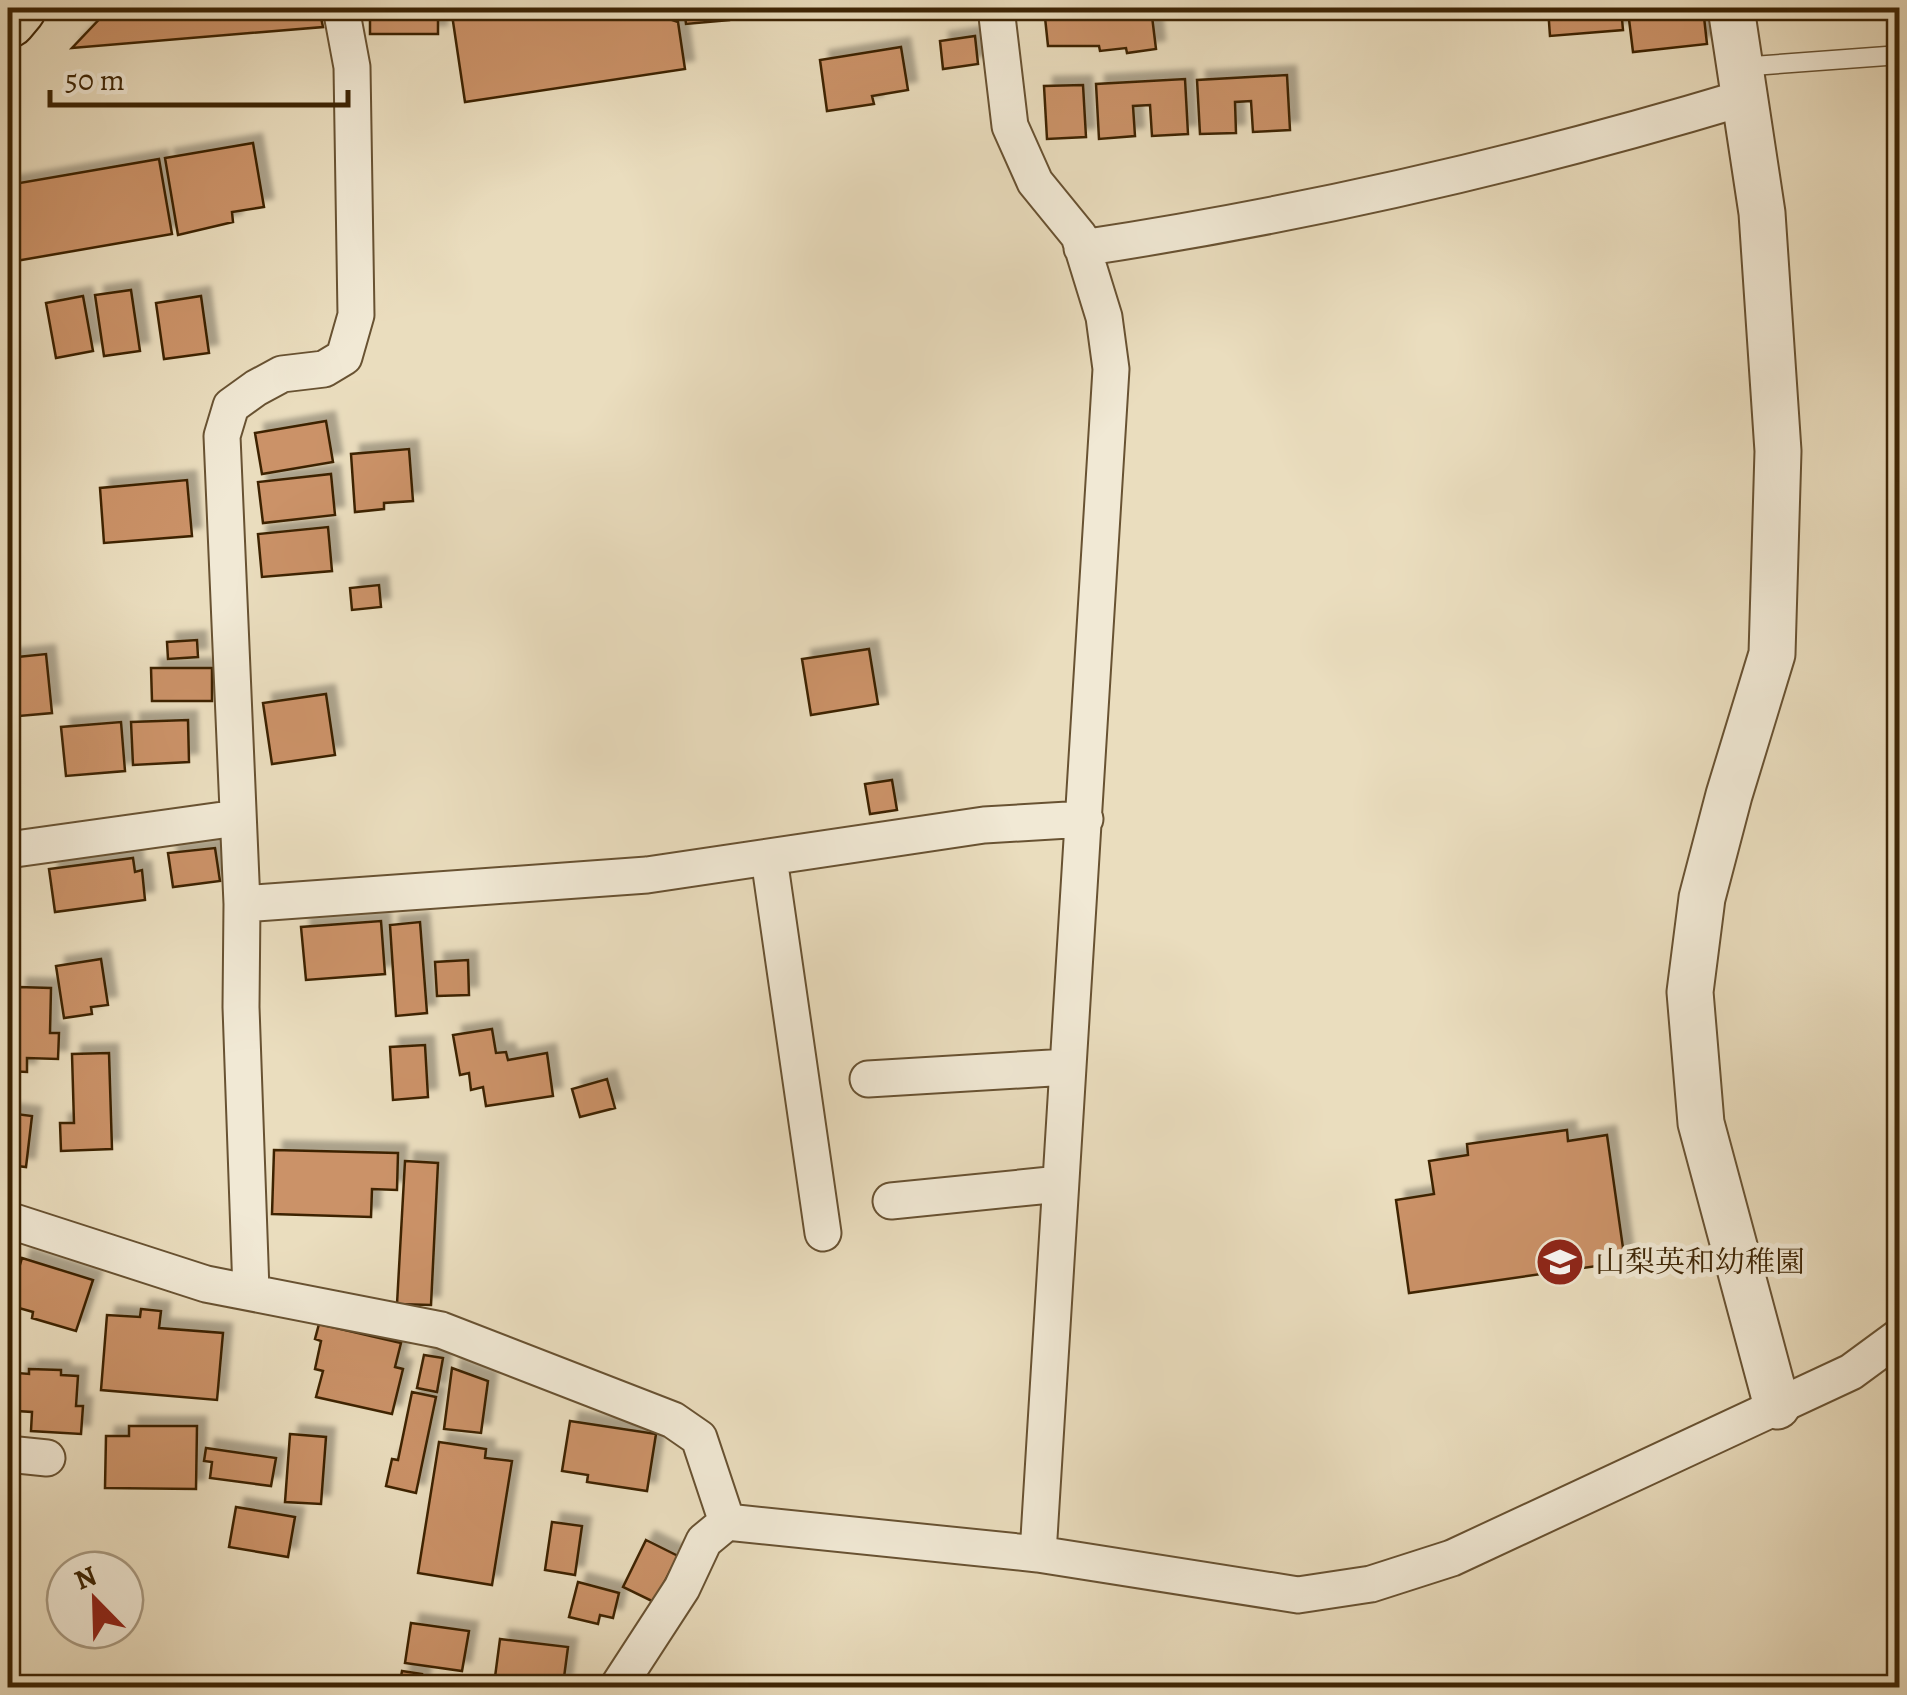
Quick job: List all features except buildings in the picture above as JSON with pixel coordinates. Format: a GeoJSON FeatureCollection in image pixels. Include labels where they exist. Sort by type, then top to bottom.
{"type":"FeatureCollection","features":[{"type":"Feature","properties":{"kind":"highway"},"geometry":{"type":"LineString","coordinates":[[8,20],[18,8]]}},
{"type":"Feature","properties":{"kind":"street"},"geometry":{"type":"LineString","coordinates":[[251,1291],[241,1006],[242,904],[222,436],[231,406],[256,388],[282,374],[324,370],[344,357],[356,315],[352,67],[342,8]]}},
{"type":"Feature","properties":{"kind":"street"},"geometry":{"type":"LineString","coordinates":[[996,8],[1010,126],[1036,182],[1079,236],[1104,316],[1111,369],[1038,1554]]}},
{"type":"Feature","properties":{"kind":"street"},"geometry":{"type":"LineString","coordinates":[[1731,8],[1762,212],[1778,452],[1772,654],[1702,898],[1690,992],[1701,1123],[1777,1406]]}},
{"type":"Feature","properties":{"kind":"street"},"geometry":{"type":"LineString","coordinates":[[1082,248],[1317,208],[1667,120],[1741,82]]}},
{"type":"Feature","properties":{"kind":"street"},"geometry":{"type":"LineString","coordinates":[[8,850],[238,818]]}},
{"type":"Feature","properties":{"kind":"street"},"geometry":{"type":"LineString","coordinates":[[242,904],[647,875],[984,825],[1085,819]]}},
{"type":"Feature","properties":{"kind":"street"},"geometry":{"type":"LineString","coordinates":[[768,858],[823,1234]]}},
{"type":"Feature","properties":{"kind":"street"},"geometry":{"type":"LineString","coordinates":[[868,1079],[1068,1068]]}},
{"type":"Feature","properties":{"kind":"street"},"geometry":{"type":"LineString","coordinates":[[891,1201],[1060,1184]]}},
{"type":"Feature","properties":{"kind":"street"},"geometry":{"type":"LineString","coordinates":[[8,1220],[206,1284],[442,1330],[672,1420],[700,1438],[727,1522]]}},
{"type":"Feature","properties":{"kind":"street"},"geometry":{"type":"LineString","coordinates":[[617,1688],[682,1588],[704,1542],[727,1522],[1038,1554],[1298,1595],[1372,1584],[1452,1558],[1852,1372],[1900,1336]]}},
{"type":"Feature","properties":{"kind":"street"},"geometry":{"type":"LineString","coordinates":[[8,1454],[47,1458]]}},
{"type":"Feature","properties":{"kind":"lane"},"geometry":{"type":"LineString","coordinates":[[1741,82],[1900,56]]}},
{"type":"Feature","properties":{"kind":"place","name":"山梨英和幼稚園"},"geometry":{"type":"Point","coordinates":[1560,1262]}}]}
